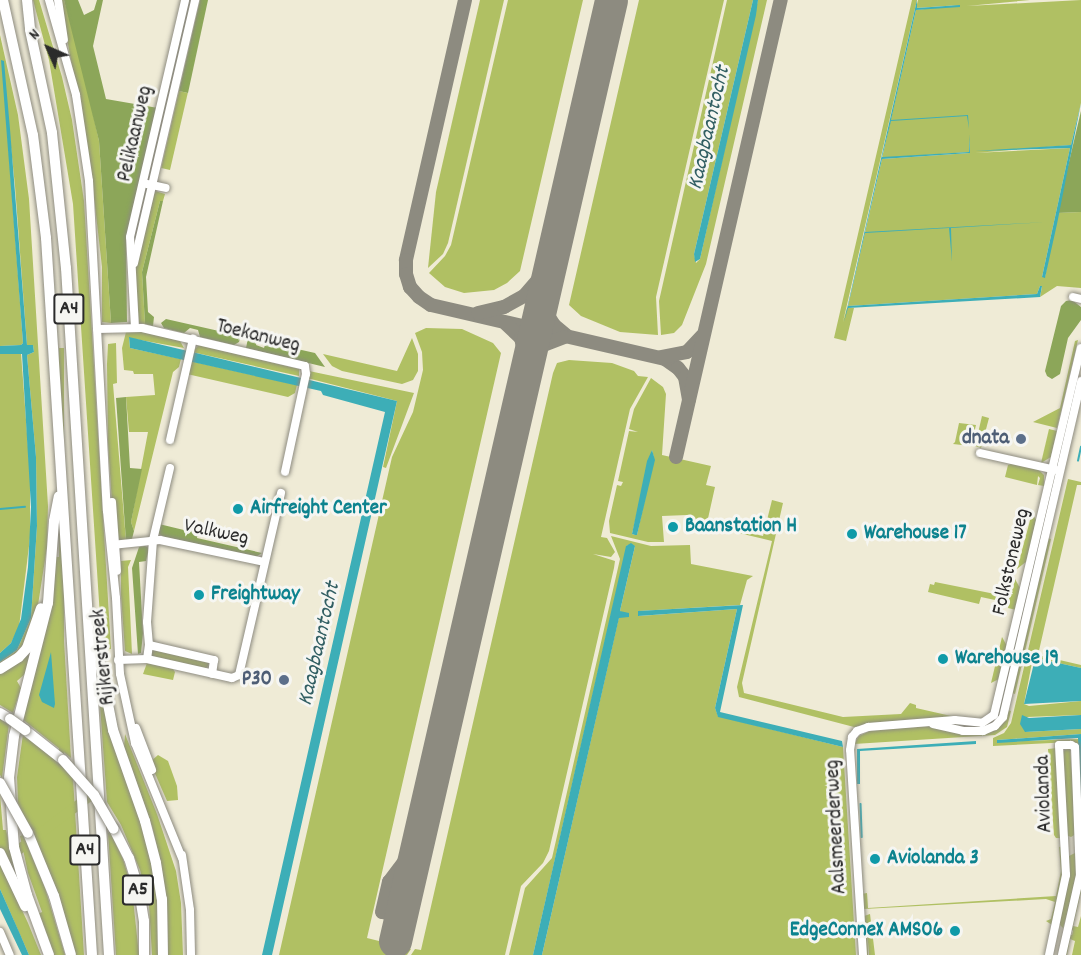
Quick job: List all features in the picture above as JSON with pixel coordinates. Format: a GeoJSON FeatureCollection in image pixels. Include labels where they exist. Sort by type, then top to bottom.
{"type":"FeatureCollection","features":[{"type":"Feature","properties":{"kind":"highway","name":"A4"},"geometry":{"type":"LineString","coordinates":[[3,0],[33,135],[46,238],[92,955]]}},
{"type":"Feature","properties":{"kind":"highway","name":"A4"},"geometry":{"type":"LineString","coordinates":[[19,0],[30,30]]}},
{"type":"Feature","properties":{"kind":"highway","name":"A4"},"geometry":{"type":"LineString","coordinates":[[27,0],[30,30],[52,133],[66,268],[109,955]]}},
{"type":"Feature","properties":{"kind":"highway","name":"A4"},"geometry":{"type":"LineString","coordinates":[[0,4],[7,18]]}},
{"type":"Feature","properties":{"kind":"highway","name":"A4"},"geometry":{"type":"LineString","coordinates":[[49,955],[20,872],[9,801],[14,736],[44,623],[53,558],[54,521],[62,481]]}},
{"type":"Feature","properties":{"kind":"highway","name":"A4"},"geometry":{"type":"LineString","coordinates":[[0,669],[19,657],[32,638],[53,558]]}},
{"type":"Feature","properties":{"kind":"highway","name":"A4"},"geometry":{"type":"LineString","coordinates":[[87,591],[103,687],[113,730],[145,821],[156,863],[162,899],[163,955]]}},
{"type":"Feature","properties":{"kind":"highway","name":"A5"},"geometry":{"type":"LineString","coordinates":[[5,716],[63,760],[94,795],[114,829],[129,858],[139,890],[144,921],[144,955]]}},
{"type":"Feature","properties":{"kind":"highway"},"geometry":{"type":"LineString","coordinates":[[0,783],[28,833],[54,896],[71,955]]}},
{"type":"Feature","properties":{"kind":"highway"},"geometry":{"type":"LineString","coordinates":[[0,853],[49,955]]}},
{"type":"Feature","properties":{"kind":"street","name":"Rijkerstreek"},"geometry":{"type":"LineString","coordinates":[[49,0],[64,47],[81,119],[90,192],[121,660],[136,728],[175,828],[190,910],[191,955]]}},
{"type":"Feature","properties":{"kind":"street","name":"Rijkerstreek"},"geometry":{"type":"LineString","coordinates":[[58,0],[64,47]]}},
{"type":"Feature","properties":{"kind":"street","name":"Pelikaanweg"},"geometry":{"type":"LineString","coordinates":[[135,328],[132,277],[161,108],[185,0]]}},
{"type":"Feature","properties":{"kind":"street","name":"Pelikaanweg"},"geometry":{"type":"LineString","coordinates":[[147,184],[155,176],[195,0]]}},
{"type":"Feature","properties":{"kind":"street"},"geometry":{"type":"LineString","coordinates":[[181,20],[190,22]]}},
{"type":"Feature","properties":{"kind":"street"},"geometry":{"type":"LineString","coordinates":[[161,108],[170,110]]}},
{"type":"Feature","properties":{"kind":"street","name":"Pelikaanweg"},"geometry":{"type":"LineString","coordinates":[[155,176],[165,178]]}},
{"type":"Feature","properties":{"kind":"street","name":"Pelikaanweg"},"geometry":{"type":"LineString","coordinates":[[147,184],[166,188]]}},
{"type":"Feature","properties":{"kind":"street","name":"Toekanweg"},"geometry":{"type":"LineString","coordinates":[[99,329],[135,328],[193,339],[305,366],[306,375],[285,472]]}},
{"type":"Feature","properties":{"kind":"street"},"geometry":{"type":"LineString","coordinates":[[170,440],[193,339]]}},
{"type":"Feature","properties":{"kind":"street","name":"Folkstoneweg"},"geometry":{"type":"LineString","coordinates":[[855,734],[868,727],[925,723],[981,731],[994,728],[1003,717],[1081,348]]}},
{"type":"Feature","properties":{"kind":"street","name":"Folkstoneweg"},"geometry":{"type":"LineString","coordinates":[[1056,470],[1081,381]]}},
{"type":"Feature","properties":{"kind":"street"},"geometry":{"type":"LineString","coordinates":[[980,453],[1056,470]]}},
{"type":"Feature","properties":{"kind":"street"},"geometry":{"type":"LineString","coordinates":[[147,659],[147,622],[153,540],[170,468]]}},
{"type":"Feature","properties":{"kind":"street"},"geometry":{"type":"LineString","coordinates":[[264,562],[280,493]]}},
{"type":"Feature","properties":{"kind":"street","name":"Valkweg"},"geometry":{"type":"LineString","coordinates":[[112,545],[153,540],[264,562],[239,675],[232,678],[212,674]]}},
{"type":"Feature","properties":{"kind":"street"},"geometry":{"type":"LineString","coordinates":[[121,660],[147,659],[212,674],[214,660],[148,645]]}},
{"type":"Feature","properties":{"kind":"street","name":"Aalsmeerderweg"},"geometry":{"type":"LineString","coordinates":[[855,734],[850,750],[863,955]]}},
{"type":"Feature","properties":{"kind":"street","name":"Aviolanda"},"geometry":{"type":"LineString","coordinates":[[1049,955],[1066,877],[1059,745],[1071,745],[1075,747],[1079,878],[1062,955]]}},
{"type":"Feature","properties":{"kind":"street","name":"Aviolanda"},"geometry":{"type":"LineString","coordinates":[[1065,845],[1078,845]]}},
{"type":"Feature","properties":{"kind":"street"},"geometry":{"type":"LineString","coordinates":[[1055,929],[1068,932]]}},
{"type":"Feature","properties":{"kind":"street"},"geometry":{"type":"LineString","coordinates":[[0,932],[10,955]]}},
{"type":"Feature","properties":{"kind":"green space"},"geometry":{"type":"Polygon","coordinates":[[[33,0],[39,0],[62,77],[72,120],[84,201],[111,649],[102,650],[73,204],[49,60],[33,0]]]}},
{"type":"Feature","properties":{"kind":"green space"},"geometry":{"type":"Polygon","coordinates":[[[60,0],[64,0],[78,47],[99,141],[111,323],[102,322],[102,267],[91,171],[60,0]]]}},
{"type":"Feature","properties":{"kind":"green space"},"geometry":{"type":"Polygon","coordinates":[[[64,0],[78,0],[84,15],[94,10],[97,0],[103,0],[93,46],[106,99],[158,108],[126,240],[127,322],[111,323],[99,141],[64,0]]]}},
{"type":"Feature","properties":{"kind":"green space"},"geometry":{"type":"Polygon","coordinates":[[[200,0],[208,0],[188,93],[179,91],[200,0]]]}},
{"type":"Feature","properties":{"kind":"green space"},"geometry":{"type":"Polygon","coordinates":[[[480,0],[504,0],[448,243],[443,254],[428,268],[436,192],[480,0]]]}},
{"type":"Feature","properties":{"kind":"green space"},"geometry":{"type":"Polygon","coordinates":[[[508,0],[583,0],[520,271],[507,283],[494,290],[464,293],[445,287],[429,273],[445,256],[451,245],[508,0]]]}},
{"type":"Feature","properties":{"kind":"green space"},"geometry":{"type":"Polygon","coordinates":[[[639,0],[724,0],[656,297],[658,335],[620,332],[581,316],[569,305],[639,0]]]}},
{"type":"Feature","properties":{"kind":"green space"},"geometry":{"type":"Polygon","coordinates":[[[727,0],[753,0],[694,254],[696,263],[700,259],[758,0],[767,0],[706,264],[682,325],[674,333],[661,335],[659,301],[727,0]]]}},
{"type":"Feature","properties":{"kind":"green space"},"geometry":{"type":"Polygon","coordinates":[[[912,0],[917,0],[843,322],[847,308],[854,308],[846,341],[834,338],[912,0]]]}},
{"type":"Feature","properties":{"kind":"green space"},"geometry":{"type":"Polygon","coordinates":[[[918,0],[1030,0],[967,6],[1081,0],[1081,103],[1071,145],[975,153],[1070,148],[1042,277],[1045,277],[1057,213],[1081,212],[1081,288],[1057,286],[1040,297],[1042,287],[1040,286],[1037,294],[848,306],[882,159],[970,153],[969,140],[969,152],[882,158],[916,10],[960,5],[916,8],[918,0]]]}},
{"type":"Feature","properties":{"kind":"green space"},"geometry":{"type":"Polygon","coordinates":[[[0,35],[18,115],[29,199],[48,506],[47,547],[38,605],[26,647],[0,667],[0,662],[17,650],[31,618],[37,526],[36,457],[27,355],[34,352],[33,345],[27,345],[15,186],[2,60],[23,343],[0,346],[0,35]]]}},
{"type":"Feature","properties":{"kind":"green space"},"geometry":{"type":"Polygon","coordinates":[[[179,91],[188,93],[170,170],[161,168],[179,91]]]}},
{"type":"Feature","properties":{"kind":"green space"},"geometry":{"type":"Polygon","coordinates":[[[1081,111],[1081,212],[1057,213],[1081,111]]]}},
{"type":"Feature","properties":{"kind":"green space"},"geometry":{"type":"Polygon","coordinates":[[[155,191],[165,194],[163,201],[160,201],[142,272],[145,324],[139,323],[135,272],[155,191]]]}},
{"type":"Feature","properties":{"kind":"green space"},"geometry":{"type":"Polygon","coordinates":[[[160,201],[163,201],[146,277],[148,312],[154,317],[153,326],[145,324],[142,272],[160,201]]]}},
{"type":"Feature","properties":{"kind":"green space"},"geometry":{"type":"Polygon","coordinates":[[[1072,300],[1081,307],[1081,320],[1068,338],[1060,374],[1052,379],[1045,371],[1061,306],[1066,301],[1072,300]]]}},
{"type":"Feature","properties":{"kind":"green space"},"geometry":{"type":"Polygon","coordinates":[[[166,319],[241,336],[239,342],[234,345],[200,337],[198,330],[190,328],[184,333],[164,328],[161,323],[166,319]]]}},
{"type":"Feature","properties":{"kind":"green space"},"geometry":{"type":"Polygon","coordinates":[[[426,328],[462,329],[493,343],[501,353],[367,938],[411,949],[407,955],[279,955],[392,457],[413,412],[423,370],[422,352],[415,333],[426,328]]]}},
{"type":"Feature","properties":{"kind":"green space"},"geometry":{"type":"Polygon","coordinates":[[[141,331],[180,341],[184,348],[129,338],[130,348],[181,359],[179,367],[173,372],[134,531],[131,522],[148,432],[129,432],[126,397],[155,395],[153,374],[134,374],[133,371],[124,370],[122,348],[126,332],[141,331]]]}},
{"type":"Feature","properties":{"kind":"green space"},"geometry":{"type":"Polygon","coordinates":[[[248,338],[257,340],[256,345],[264,348],[266,342],[315,353],[325,367],[246,348],[248,338]]]}},
{"type":"Feature","properties":{"kind":"green space"},"geometry":{"type":"Polygon","coordinates":[[[412,338],[418,354],[418,371],[413,380],[402,384],[342,371],[332,366],[323,354],[397,371],[412,338]]]}},
{"type":"Feature","properties":{"kind":"green space"},"geometry":{"type":"Polygon","coordinates":[[[1078,340],[1057,428],[1033,422],[1060,408],[1075,341],[1078,340]]]}},
{"type":"Feature","properties":{"kind":"green space"},"geometry":{"type":"Polygon","coordinates":[[[116,343],[117,383],[113,384],[126,541],[117,540],[114,533],[108,443],[108,344],[116,343]]]}},
{"type":"Feature","properties":{"kind":"green space"},"geometry":{"type":"Polygon","coordinates":[[[199,345],[299,369],[299,376],[192,352],[199,345]]]}},
{"type":"Feature","properties":{"kind":"green space"},"geometry":{"type":"Polygon","coordinates":[[[59,348],[64,348],[64,778],[59,778],[59,348]]]}},
{"type":"Feature","properties":{"kind":"green space"},"geometry":{"type":"Polygon","coordinates":[[[21,353],[30,474],[30,538],[19,627],[11,643],[0,653],[0,354],[21,353]]]}},
{"type":"Feature","properties":{"kind":"green space"},"geometry":{"type":"Polygon","coordinates":[[[569,360],[612,363],[634,371],[638,376],[648,377],[630,409],[601,537],[607,538],[615,552],[611,557],[593,554],[615,561],[614,568],[549,851],[543,863],[521,886],[505,955],[411,955],[415,949],[421,950],[553,373],[557,363],[569,360]]]}},
{"type":"Feature","properties":{"kind":"green space"},"geometry":{"type":"Polygon","coordinates":[[[190,361],[297,385],[295,393],[288,397],[187,374],[190,361]]]}},
{"type":"Feature","properties":{"kind":"green space"},"geometry":{"type":"Polygon","coordinates":[[[309,371],[414,393],[386,468],[383,467],[397,401],[307,378],[309,371]]]}},
{"type":"Feature","properties":{"kind":"green space"},"geometry":{"type":"Polygon","coordinates":[[[651,378],[663,387],[666,394],[662,455],[711,466],[706,485],[715,487],[707,523],[763,536],[772,500],[783,503],[742,683],[744,693],[843,717],[901,714],[910,703],[916,705],[916,708],[951,716],[952,719],[854,727],[739,697],[737,687],[772,541],[688,521],[687,515],[662,516],[664,542],[648,542],[610,533],[609,521],[617,485],[621,486],[623,482],[618,481],[629,431],[638,432],[629,429],[634,409],[651,378]],[[652,450],[632,534],[635,535],[637,535],[654,458],[652,450]]]}},
{"type":"Feature","properties":{"kind":"green space"},"geometry":{"type":"Polygon","coordinates":[[[126,397],[130,468],[142,469],[131,522],[134,531],[132,539],[126,541],[116,398],[126,397]]]}},
{"type":"Feature","properties":{"kind":"green space"},"geometry":{"type":"Polygon","coordinates":[[[982,416],[989,418],[981,448],[975,446],[982,416]]]}},
{"type":"Feature","properties":{"kind":"green space"},"geometry":{"type":"Polygon","coordinates":[[[959,423],[976,425],[971,446],[953,444],[959,423]]]}},
{"type":"Feature","properties":{"kind":"green space"},"geometry":{"type":"Polygon","coordinates":[[[1049,429],[1057,431],[1051,457],[1041,463],[1049,429]]]}},
{"type":"Feature","properties":{"kind":"green space"},"geometry":{"type":"Polygon","coordinates":[[[1014,463],[1038,469],[1044,475],[1044,486],[1038,485],[1040,478],[1038,476],[1037,485],[1005,477],[1008,465],[1014,463]]]}},
{"type":"Feature","properties":{"kind":"green space"},"geometry":{"type":"Polygon","coordinates":[[[1068,479],[1081,482],[1081,485],[1077,485],[1038,655],[1081,665],[1081,668],[1040,659],[1034,652],[1024,704],[1029,706],[1081,701],[1081,715],[1027,717],[1025,732],[1081,729],[1081,734],[997,740],[997,742],[1079,739],[1081,820],[1072,742],[993,746],[993,738],[1004,733],[1011,723],[1068,479]]]}},
{"type":"Feature","properties":{"kind":"green space"},"geometry":{"type":"Polygon","coordinates":[[[1032,513],[1036,520],[1027,561],[1017,569],[1032,513]]]}},
{"type":"Feature","properties":{"kind":"green space"},"geometry":{"type":"Polygon","coordinates":[[[159,524],[188,531],[189,526],[208,530],[198,531],[197,538],[262,553],[256,557],[164,537],[159,534],[159,524]]]}},
{"type":"Feature","properties":{"kind":"green space"},"geometry":{"type":"Polygon","coordinates":[[[611,536],[651,546],[690,545],[691,564],[753,576],[747,580],[740,605],[639,611],[639,616],[737,609],[715,708],[718,716],[843,747],[856,955],[542,955],[619,617],[628,617],[620,611],[635,546],[627,545],[533,955],[509,955],[525,888],[552,858],[620,559],[611,536]]]}},
{"type":"Feature","properties":{"kind":"green space"},"geometry":{"type":"Polygon","coordinates":[[[1047,538],[1051,539],[1015,694],[1012,693],[1047,538]]]}},
{"type":"Feature","properties":{"kind":"green space"},"geometry":{"type":"Polygon","coordinates":[[[139,547],[149,548],[146,561],[139,562],[143,633],[141,653],[138,654],[132,568],[139,547]]]}},
{"type":"Feature","properties":{"kind":"green space"},"geometry":{"type":"Polygon","coordinates":[[[56,557],[59,557],[71,758],[21,718],[56,557]]]}},
{"type":"Feature","properties":{"kind":"green space"},"geometry":{"type":"Polygon","coordinates":[[[131,560],[128,567],[132,654],[125,651],[121,595],[121,561],[131,560]]]}},
{"type":"Feature","properties":{"kind":"green space"},"geometry":{"type":"Polygon","coordinates":[[[1015,579],[1020,588],[1016,610],[1008,608],[1009,603],[981,597],[979,604],[928,592],[930,584],[934,585],[935,582],[1010,597],[1015,579]]]}},
{"type":"Feature","properties":{"kind":"green space"},"geometry":{"type":"Polygon","coordinates":[[[1002,637],[1007,646],[999,679],[991,683],[1002,637]]]}},
{"type":"Feature","properties":{"kind":"green space"},"geometry":{"type":"Polygon","coordinates":[[[34,646],[26,673],[17,681],[21,688],[13,713],[0,705],[0,670],[34,646]]]}},
{"type":"Feature","properties":{"kind":"green space"},"geometry":{"type":"Polygon","coordinates":[[[153,648],[209,661],[208,666],[205,669],[151,656],[153,648]]]}},
{"type":"Feature","properties":{"kind":"green space"},"geometry":{"type":"Polygon","coordinates":[[[147,663],[173,669],[175,672],[173,680],[143,674],[147,663]]]}},
{"type":"Feature","properties":{"kind":"green space"},"geometry":{"type":"Polygon","coordinates":[[[99,692],[143,826],[158,898],[160,955],[152,955],[149,905],[140,870],[121,825],[107,802],[99,692]]]}},
{"type":"Feature","properties":{"kind":"green space"},"geometry":{"type":"Polygon","coordinates":[[[1008,710],[1011,711],[1007,727],[995,735],[854,744],[859,736],[872,730],[931,726],[987,732],[1008,710]]]}},
{"type":"Feature","properties":{"kind":"green space"},"geometry":{"type":"Polygon","coordinates":[[[0,718],[9,724],[2,778],[0,775],[0,718]]]}},
{"type":"Feature","properties":{"kind":"green space"},"geometry":{"type":"Polygon","coordinates":[[[23,734],[57,761],[73,778],[84,955],[75,955],[57,890],[18,803],[17,777],[23,734]]]}},
{"type":"Feature","properties":{"kind":"green space"},"geometry":{"type":"Polygon","coordinates":[[[125,734],[157,814],[176,871],[181,903],[183,955],[168,955],[167,902],[161,864],[152,826],[124,747],[125,734]]]}},
{"type":"Feature","properties":{"kind":"green space"},"geometry":{"type":"Polygon","coordinates":[[[1057,748],[1061,838],[1056,838],[1054,835],[1048,749],[1057,748]]]}},
{"type":"Feature","properties":{"kind":"green space"},"geometry":{"type":"Polygon","coordinates":[[[1070,748],[1076,834],[1071,837],[1066,835],[1063,751],[1070,748]]]}},
{"type":"Feature","properties":{"kind":"green space"},"geometry":{"type":"Polygon","coordinates":[[[158,755],[168,761],[177,786],[178,800],[167,801],[150,762],[158,755]]]}},
{"type":"Feature","properties":{"kind":"green space"},"geometry":{"type":"Polygon","coordinates":[[[87,792],[93,800],[0,870],[0,858],[87,792]]]}},
{"type":"Feature","properties":{"kind":"green space"},"geometry":{"type":"Polygon","coordinates":[[[0,794],[3,830],[6,830],[21,894],[0,849],[0,794]]]}},
{"type":"Feature","properties":{"kind":"green space"},"geometry":{"type":"Polygon","coordinates":[[[110,832],[123,859],[132,889],[139,955],[116,955],[108,833],[110,832]]]}},
{"type":"Feature","properties":{"kind":"green space"},"geometry":{"type":"Polygon","coordinates":[[[23,835],[45,888],[65,955],[54,955],[38,914],[42,912],[28,873],[20,836],[23,835]]]}},
{"type":"Feature","properties":{"kind":"green space"},"geometry":{"type":"Polygon","coordinates":[[[1081,843],[1081,892],[1073,926],[1078,927],[1081,916],[1081,955],[1072,955],[1075,941],[1070,939],[1067,955],[1063,955],[1069,935],[1072,935],[1073,931],[1071,929],[1081,843]]]}},
{"type":"Feature","properties":{"kind":"green space"},"geometry":{"type":"Polygon","coordinates":[[[1064,846],[1065,872],[1052,925],[1046,921],[1051,919],[1055,902],[1046,899],[864,909],[861,894],[867,893],[868,908],[1056,896],[1061,871],[1059,847],[1064,846]]]}},
{"type":"Feature","properties":{"kind":"green space"},"geometry":{"type":"Polygon","coordinates":[[[1075,853],[1078,875],[1063,928],[1058,923],[1069,856],[1075,853]]]}},
{"type":"Feature","properties":{"kind":"green space"},"geometry":{"type":"Polygon","coordinates":[[[0,863],[41,955],[29,955],[0,889],[0,863]]]}},
{"type":"Feature","properties":{"kind":"green space"},"geometry":{"type":"Polygon","coordinates":[[[870,914],[875,955],[869,955],[867,929],[868,955],[865,955],[864,916],[870,914]]]}},
{"type":"Feature","properties":{"kind":"water"},"geometry":{"type":"Polygon","coordinates":[[[753,0],[758,0],[756,15],[700,259],[695,262],[694,254],[753,0]]]}},
{"type":"Feature","properties":{"kind":"water"},"geometry":{"type":"Polygon","coordinates":[[[917,0],[917,8],[960,5],[960,7],[916,10],[891,120],[968,115],[969,129],[967,116],[891,121],[882,157],[969,152],[969,134],[970,153],[882,159],[865,232],[1046,222],[951,228],[952,262],[949,228],[865,233],[848,306],[1037,294],[1042,286],[1040,297],[848,308],[844,322],[917,0]]]}},
{"type":"Feature","properties":{"kind":"water"},"geometry":{"type":"Polygon","coordinates":[[[1,60],[4,61],[27,345],[33,345],[34,352],[27,355],[36,457],[37,526],[31,618],[17,650],[0,662],[0,653],[11,643],[21,619],[28,567],[31,507],[22,354],[0,354],[0,346],[23,343],[1,60]]]}},
{"type":"Feature","properties":{"kind":"water"},"geometry":{"type":"Polygon","coordinates":[[[1081,103],[1045,278],[1042,277],[1070,148],[975,151],[1071,145],[1081,103]]]}},
{"type":"Feature","properties":{"kind":"water"},"geometry":{"type":"Polygon","coordinates":[[[129,337],[397,401],[272,955],[262,955],[385,412],[323,395],[321,391],[130,348],[129,337]]]}},
{"type":"Feature","properties":{"kind":"water"},"geometry":{"type":"Polygon","coordinates":[[[652,450],[655,460],[637,535],[635,535],[632,534],[647,461],[652,450]]]}},
{"type":"Feature","properties":{"kind":"water"},"geometry":{"type":"Polygon","coordinates":[[[631,543],[635,546],[620,611],[629,613],[629,617],[619,618],[542,955],[533,955],[626,546],[631,543]]]}},
{"type":"Feature","properties":{"kind":"water"},"geometry":{"type":"Polygon","coordinates":[[[743,605],[720,712],[842,741],[843,747],[718,717],[715,708],[737,609],[638,616],[638,611],[743,605]]]}},
{"type":"Feature","properties":{"kind":"water"},"geometry":{"type":"Polygon","coordinates":[[[51,652],[54,708],[42,702],[39,695],[51,652]]]}},
{"type":"Feature","properties":{"kind":"water"},"geometry":{"type":"Polygon","coordinates":[[[1033,652],[1040,659],[1081,668],[1081,701],[1024,704],[1035,659],[1033,652]]]}},
{"type":"Feature","properties":{"kind":"water"},"geometry":{"type":"Polygon","coordinates":[[[1022,715],[1029,718],[1081,715],[1081,729],[1025,732],[1020,724],[1022,715]]]}},
{"type":"Feature","properties":{"kind":"water"},"geometry":{"type":"Polygon","coordinates":[[[1081,734],[1081,820],[1078,738],[997,743],[997,740],[1081,734]]]}},
{"type":"Feature","properties":{"kind":"water"},"geometry":{"type":"Polygon","coordinates":[[[976,741],[976,744],[860,751],[860,784],[857,784],[857,749],[976,741]]]}},
{"type":"Feature","properties":{"kind":"water"},"geometry":{"type":"Polygon","coordinates":[[[0,889],[29,955],[22,955],[0,909],[0,889]]]}},
{"type":"Feature","properties":{"kind":"waterway"},"geometry":{"type":"LineString","coordinates":[[1078,461],[1081,447]]}},
{"type":"Feature","properties":{"kind":"waterway"},"geometry":{"type":"LineString","coordinates":[[0,509],[25,507]]}},
{"type":"Feature","properties":{"kind":"waterway"},"geometry":{"type":"LineString","coordinates":[[861,804],[862,837]]}},
{"type":"Feature","properties":{"kind":"taxiway"},"geometry":{"type":"LineString","coordinates":[[465,0],[406,260],[406,274],[410,287],[431,305],[665,359],[678,368],[685,377],[689,400]]}},
{"type":"Feature","properties":{"kind":"taxiway"},"geometry":{"type":"LineString","coordinates":[[676,457],[781,0]]}},
{"type":"Feature","properties":{"kind":"taxiway"},"geometry":{"type":"LineString","coordinates":[[478,313],[504,307],[524,296],[542,275],[553,250]]}},
{"type":"Feature","properties":{"kind":"taxiway"},"geometry":{"type":"LineString","coordinates":[[546,284],[547,314],[554,325],[566,335]]}},
{"type":"Feature","properties":{"kind":"taxiway"},"geometry":{"type":"LineString","coordinates":[[506,324],[521,338],[527,365]]}},
{"type":"Feature","properties":{"kind":"taxiway"},"geometry":{"type":"LineString","coordinates":[[661,357],[687,352],[702,336]]}},
{"type":"Feature","properties":{"kind":"taxiway"},"geometry":{"type":"LineString","coordinates":[[527,365],[541,346],[564,337]]}},
{"type":"Feature","properties":{"kind":"taxiway"},"geometry":{"type":"LineString","coordinates":[[400,916],[382,912],[389,882],[413,850],[418,839]]}},
{"type":"Feature","properties":{"kind":"runway"},"geometry":{"type":"LineString","coordinates":[[395,941],[611,0]]}},
{"type":"Feature","properties":{"kind":"place","name":"dnata"},"geometry":{"type":"Point","coordinates":[1021,439]}},
{"type":"Feature","properties":{"kind":"place","name":"Airfreight Center"},"geometry":{"type":"Point","coordinates":[238,509]}},
{"type":"Feature","properties":{"kind":"place","name":"Baanstation H"},"geometry":{"type":"Point","coordinates":[673,527]}},
{"type":"Feature","properties":{"kind":"place","name":"Warehouse 17"},"geometry":{"type":"Point","coordinates":[852,534]}},
{"type":"Feature","properties":{"kind":"place","name":"Freightway"},"geometry":{"type":"Point","coordinates":[199,595]}},
{"type":"Feature","properties":{"kind":"place","name":"Warehouse 19"},"geometry":{"type":"Point","coordinates":[943,659]}},
{"type":"Feature","properties":{"kind":"place","name":"P30"},"geometry":{"type":"Point","coordinates":[284,680]}},
{"type":"Feature","properties":{"kind":"place","name":"Aviolanda 3"},"geometry":{"type":"Point","coordinates":[875,859]}},
{"type":"Feature","properties":{"kind":"place","name":"EdgeConneX AMS06"},"geometry":{"type":"Point","coordinates":[955,931]}},
{"type":"Feature","properties":{"kind":"water label","name":"Kaagbaantocht"},"geometry":{"type":"Point","coordinates":[710,128]}},
{"type":"Feature","properties":{"kind":"water label","name":"Kaagbaantocht"},"geometry":{"type":"Point","coordinates":[320,644]}}]}
